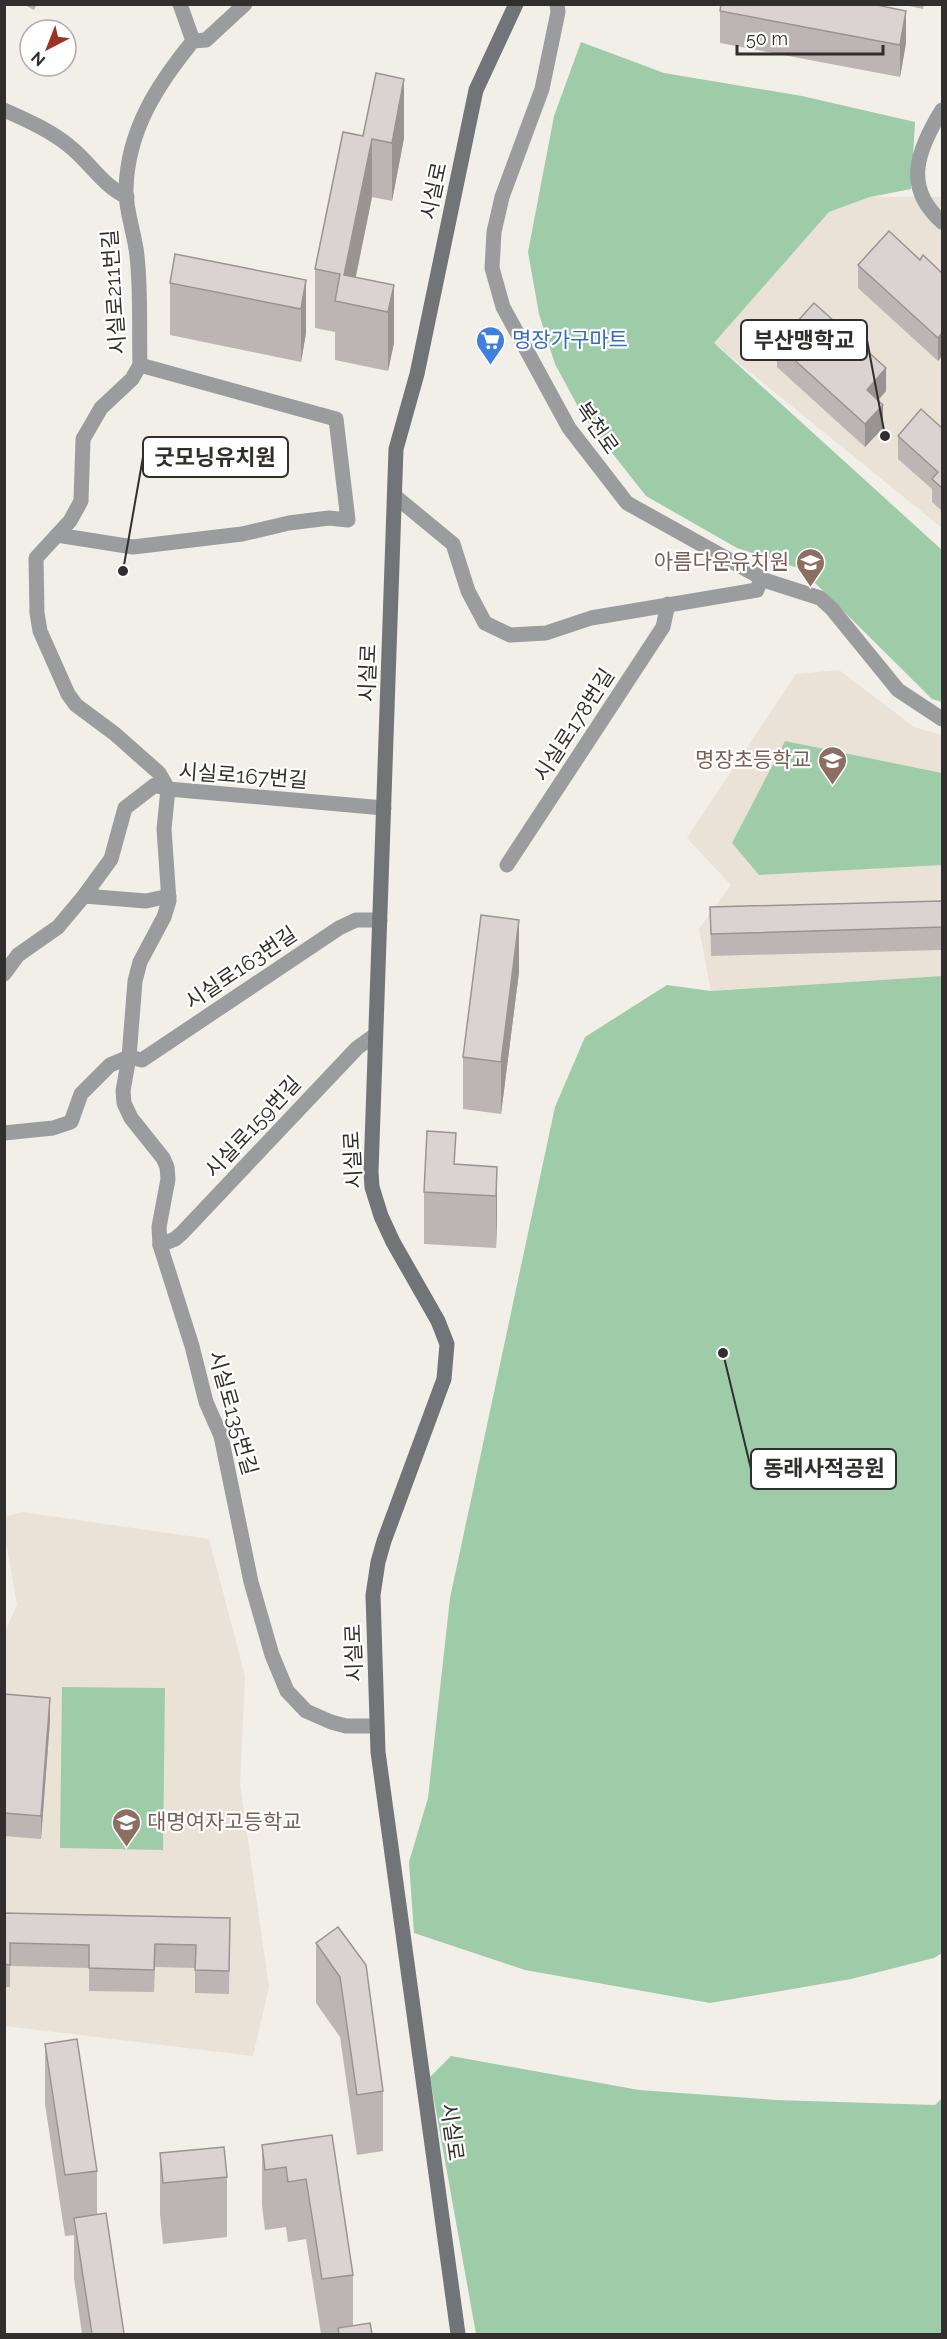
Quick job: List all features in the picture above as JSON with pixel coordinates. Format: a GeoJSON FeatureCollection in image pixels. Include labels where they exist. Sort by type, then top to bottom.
{"type":"FeatureCollection","features":[{"type":"Feature","properties":{"kind":"main road","name":"시실로"},"geometry":{"type":"LineString","coordinates":[[458,2334],[378,1752],[373,1595],[378,1562],[444,1379],[447,1344],[438,1321],[393,1242],[372,1187],[375,1035],[396,449],[417,374],[476,90],[516,4]]}},
{"type":"Feature","properties":{"kind":"street"},"geometry":{"type":"LineString","coordinates":[[180,4],[193,41]]}},
{"type":"Feature","properties":{"kind":"street","name":"시실로211번길"},"geometry":{"type":"LineString","coordinates":[[168,789],[159,773],[115,734],[76,705],[57,671],[40,631],[37,614],[36,558],[70,521],[81,501],[83,439],[101,408],[132,379],[140,365],[137,256],[126,189],[132,150],[147,105],[171,67],[193,41],[206,40],[245,4]]}},
{"type":"Feature","properties":{"kind":"street","name":"복천로"},"geometry":{"type":"LineString","coordinates":[[557,4],[558,12],[542,89],[502,197],[494,232],[492,268],[502,307],[569,428],[627,502],[761,578],[820,598],[832,609],[898,690],[942,719]]}},
{"type":"Feature","properties":{"kind":"street"},"geometry":{"type":"LineString","coordinates":[[4,110],[48,130],[72,148],[107,186],[127,197]]}},
{"type":"Feature","properties":{"kind":"street"},"geometry":{"type":"LineString","coordinates":[[942,111],[926,136],[916,170],[920,194],[932,213],[942,222]]}},
{"type":"Feature","properties":{"kind":"street"},"geometry":{"type":"LineString","coordinates":[[57,536],[133,547],[242,534],[329,518],[348,520],[336,419],[140,365]]}},
{"type":"Feature","properties":{"kind":"street"},"geometry":{"type":"LineString","coordinates":[[396,497],[453,544],[468,591],[484,623],[510,635],[546,633],[591,618],[757,591],[761,578]]}},
{"type":"Feature","properties":{"kind":"street","name":"시실로178번길"},"geometry":{"type":"LineString","coordinates":[[507,865],[663,627],[668,604]]}},
{"type":"Feature","properties":{"kind":"street"},"geometry":{"type":"LineString","coordinates":[[4,975],[18,955],[58,927],[111,859],[125,808],[155,785],[168,789]]}},
{"type":"Feature","properties":{"kind":"street","name":"시실로167번길"},"geometry":{"type":"LineString","coordinates":[[129,1057],[135,981],[140,962],[164,917],[169,896],[164,829],[168,789],[384,808]]}},
{"type":"Feature","properties":{"kind":"street"},"geometry":{"type":"LineString","coordinates":[[84,896],[147,901],[169,896]]}},
{"type":"Feature","properties":{"kind":"street","name":"시실로163번길"},"geometry":{"type":"LineString","coordinates":[[129,1057],[142,1060],[339,928],[356,920],[380,920]]}},
{"type":"Feature","properties":{"kind":"street","name":"시실로159번길"},"geometry":{"type":"LineString","coordinates":[[160,1245],[175,1239],[182,1233],[357,1048],[375,1035]]}},
{"type":"Feature","properties":{"kind":"street"},"geometry":{"type":"LineString","coordinates":[[4,1133],[52,1128],[71,1122],[81,1094],[110,1065],[129,1057]]}},
{"type":"Feature","properties":{"kind":"street","name":"시실로135번길"},"geometry":{"type":"LineString","coordinates":[[129,1057],[123,1091],[124,1102],[131,1118],[163,1158],[167,1167],[168,1179],[159,1227],[160,1245],[192,1346],[206,1402],[220,1436],[251,1582],[272,1655],[287,1691],[306,1711],[346,1726],[377,1726]]}},
{"type":"Feature","properties":{"kind":"shaded area"},"geometry":{"type":"Polygon","coordinates":[[[870,197],[942,197],[942,528],[714,343],[829,212],[870,197]]]}},
{"type":"Feature","properties":{"kind":"shaded area","name":"명장초등학교"},"geometry":{"type":"Polygon","coordinates":[[[839,670],[914,727],[942,735],[942,976],[711,991],[699,929],[731,885],[687,838],[796,674],[839,670]]]}},
{"type":"Feature","properties":{"kind":"shaded area","name":"대명여자고등학교"},"geometry":{"type":"Polygon","coordinates":[[[22,1512],[209,1539],[245,1676],[240,1784],[269,1987],[253,2056],[5,2026],[4,1634],[17,1605],[5,1536],[5,1517],[22,1512]]]}},
{"type":"Feature","properties":{"kind":"green space"},"geometry":{"type":"Polygon","coordinates":[[[581,42],[664,73],[802,96],[915,122],[911,189],[870,197],[829,212],[714,343],[942,550],[942,702],[932,699],[801,569],[737,548],[646,496],[583,416],[555,364],[539,314],[528,252],[554,116],[581,42]]]}},
{"type":"Feature","properties":{"kind":"green space"},"geometry":{"type":"Polygon","coordinates":[[[785,741],[942,773],[942,865],[759,875],[732,843],[785,741]]]}},
{"type":"Feature","properties":{"kind":"green space"},"geometry":{"type":"Polygon","coordinates":[[[942,976],[942,1953],[934,1958],[851,1979],[710,2003],[525,1970],[414,1933],[409,1862],[428,1798],[450,1598],[555,1107],[585,1037],[667,985],[711,991],[942,976]]]}},
{"type":"Feature","properties":{"kind":"green space"},"geometry":{"type":"Polygon","coordinates":[[[62,1687],[165,1688],[163,1850],[60,1848],[62,1687]]]}},
{"type":"Feature","properties":{"kind":"green space"},"geometry":{"type":"Polygon","coordinates":[[[451,2056],[639,2090],[776,2100],[935,2105],[942,2098],[942,2334],[476,2334],[430,2077],[451,2056]]]}},
{"type":"Feature","properties":{"kind":"building"},"geometry":{"type":"Polygon","coordinates":[[[721,4],[872,4],[906,11],[900,45],[720,11],[721,4]]]}},
{"type":"Feature","properties":{"kind":"building"},"geometry":{"type":"Polygon","coordinates":[[[376,73],[404,79],[392,143],[372,139],[344,275],[394,285],[388,312],[335,301],[340,274],[315,269],[343,132],[363,136],[376,73]]]}},
{"type":"Feature","properties":{"kind":"building"},"geometry":{"type":"Polygon","coordinates":[[[889,231],[920,260],[923,255],[942,273],[942,333],[938,338],[858,265],[889,231]]]}},
{"type":"Feature","properties":{"kind":"building"},"geometry":{"type":"Polygon","coordinates":[[[175,254],[306,280],[301,309],[170,283],[175,254]]]}},
{"type":"Feature","properties":{"kind":"building"},"geometry":{"type":"Polygon","coordinates":[[[814,303],[886,368],[867,390],[883,405],[865,424],[777,344],[814,303]]]}},
{"type":"Feature","properties":{"kind":"building"},"geometry":{"type":"Polygon","coordinates":[[[921,409],[942,428],[942,488],[932,479],[938,472],[898,436],[921,409]]]}},
{"type":"Feature","properties":{"kind":"building"},"geometry":{"type":"Polygon","coordinates":[[[942,901],[942,927],[711,934],[710,907],[942,901]]]}},
{"type":"Feature","properties":{"kind":"building"},"geometry":{"type":"Polygon","coordinates":[[[481,915],[519,920],[501,1062],[463,1057],[481,915]]]}},
{"type":"Feature","properties":{"kind":"building"},"geometry":{"type":"Polygon","coordinates":[[[427,1131],[456,1133],[454,1164],[497,1167],[496,1196],[424,1192],[427,1131]]]}},
{"type":"Feature","properties":{"kind":"building"},"geometry":{"type":"Polygon","coordinates":[[[4,1694],[50,1698],[41,1816],[4,1813],[4,1694]]]}},
{"type":"Feature","properties":{"kind":"building"},"geometry":{"type":"Polygon","coordinates":[[[4,1913],[230,1918],[229,1971],[195,1970],[196,1945],[155,1944],[154,1970],[89,1968],[89,1945],[10,1943],[10,1965],[4,1964],[4,1913]]]}},
{"type":"Feature","properties":{"kind":"building"},"geometry":{"type":"Polygon","coordinates":[[[338,1927],[366,1965],[383,2091],[357,2095],[340,1977],[316,1943],[338,1927]]]}},
{"type":"Feature","properties":{"kind":"building"},"geometry":{"type":"Polygon","coordinates":[[[77,2039],[97,2171],[65,2175],[45,2044],[77,2039]]]}},
{"type":"Feature","properties":{"kind":"building"},"geometry":{"type":"Polygon","coordinates":[[[332,2135],[353,2275],[322,2279],[306,2179],[288,2182],[286,2167],[265,2170],[262,2145],[332,2135]]]}},
{"type":"Feature","properties":{"kind":"building"},"geometry":{"type":"Polygon","coordinates":[[[224,2147],[227,2177],[163,2183],[160,2153],[224,2147]]]}},
{"type":"Feature","properties":{"kind":"building"},"geometry":{"type":"Polygon","coordinates":[[[106,2213],[124,2334],[92,2334],[74,2218],[106,2213]]]}},
{"type":"Feature","properties":{"kind":"building"},"geometry":{"type":"Polygon","coordinates":[[[370,2323],[372,2334],[339,2334],[338,2328],[370,2323]]]}},
{"type":"Feature","properties":{"kind":"place","name":"명장가구마트"},"geometry":{"type":"Point","coordinates":[491,366]}},
{"type":"Feature","properties":{"kind":"place","name":"부산맹학교"},"geometry":{"type":"Point","coordinates":[885,436]}},
{"type":"Feature","properties":{"kind":"place","name":"굿모닝유치원"},"geometry":{"type":"Point","coordinates":[123,571]}},
{"type":"Feature","properties":{"kind":"place","name":"아름다운유치원"},"geometry":{"type":"Point","coordinates":[810,588]}},
{"type":"Feature","properties":{"kind":"place","name":"명장초등학교"},"geometry":{"type":"Point","coordinates":[832,786]}},
{"type":"Feature","properties":{"kind":"place","name":"동래사적공원"},"geometry":{"type":"Point","coordinates":[723,1353]}},
{"type":"Feature","properties":{"kind":"place","name":"대명여자고등학교"},"geometry":{"type":"Point","coordinates":[126,1848]}}]}
